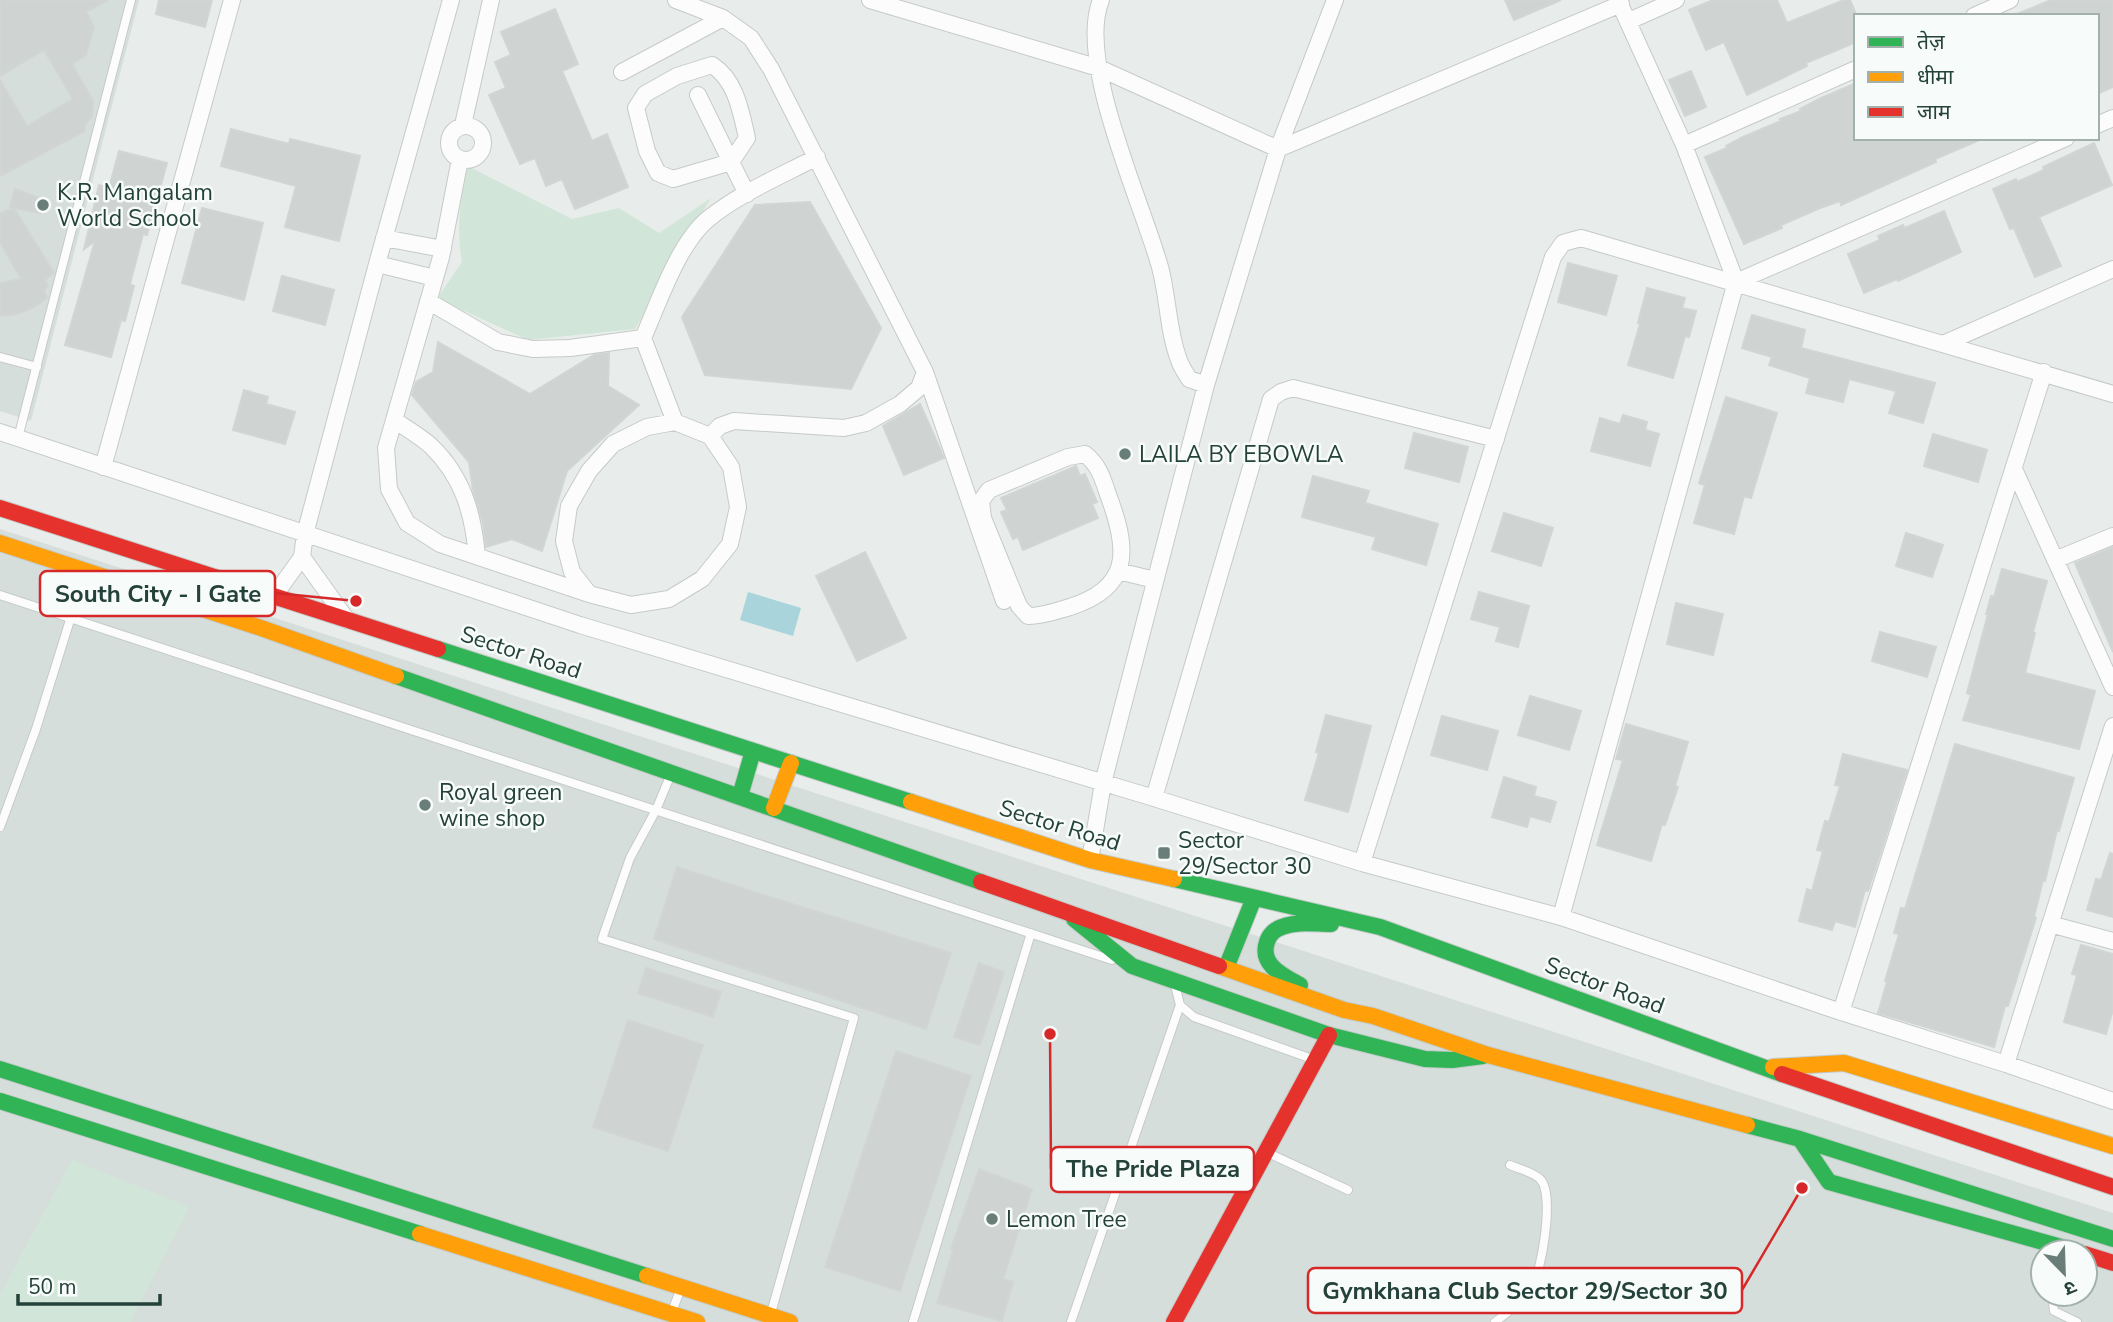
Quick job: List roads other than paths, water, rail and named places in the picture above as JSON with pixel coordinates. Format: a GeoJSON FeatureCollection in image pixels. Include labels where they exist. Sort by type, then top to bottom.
{"type":"FeatureCollection","features":[{"type":"Feature","properties":{"kind":"main road","name":"Sector Road"},"geometry":{"type":"LineString","coordinates":[[0,508],[1090,860],[1380,927],[1764,1068],[1844,1063],[2113,1146]]}},
{"type":"Feature","properties":{"kind":"main road"},"geometry":{"type":"LineString","coordinates":[[0,543],[261,628],[1344,1010],[1373,1016],[1488,1055],[1800,1139],[2113,1239]]}},
{"type":"Feature","properties":{"kind":"main road"},"geometry":{"type":"LineString","coordinates":[[740,796],[753,751]]}},
{"type":"Feature","properties":{"kind":"main road"},"geometry":{"type":"LineString","coordinates":[[774,808],[791,763]]}},
{"type":"Feature","properties":{"kind":"main road"},"geometry":{"type":"LineString","coordinates":[[1226,968],[1254,898]]}},
{"type":"Feature","properties":{"kind":"main road"},"geometry":{"type":"LineString","coordinates":[[1062,909],[1132,966],[1174,982],[1329,1035],[1424,1059],[1452,1060],[1488,1055]]}},
{"type":"Feature","properties":{"kind":"main road"},"geometry":{"type":"LineString","coordinates":[[1344,1010],[1273,968],[1267,959],[1266,939],[1285,925],[1380,927]]}},
{"type":"Feature","properties":{"kind":"main road"},"geometry":{"type":"LineString","coordinates":[[1174,1322],[1329,1035]]}},
{"type":"Feature","properties":{"kind":"main road"},"geometry":{"type":"LineString","coordinates":[[1764,1068],[2113,1187]]}},
{"type":"Feature","properties":{"kind":"main road"},"geometry":{"type":"LineString","coordinates":[[0,1069],[790,1322]]}},
{"type":"Feature","properties":{"kind":"main road"},"geometry":{"type":"LineString","coordinates":[[0,1101],[697,1322]]}},
{"type":"Feature","properties":{"kind":"main road"},"geometry":{"type":"LineString","coordinates":[[1800,1139],[1829,1182],[2029,1240]]}},
{"type":"Feature","properties":{"kind":"street"},"geometry":{"type":"LineString","coordinates":[[103,467],[232,0]]}},
{"type":"Feature","properties":{"kind":"street"},"geometry":{"type":"LineString","coordinates":[[274,596],[302,557],[305,534],[377,264],[451,0]]}},
{"type":"Feature","properties":{"kind":"street"},"geometry":{"type":"LineString","coordinates":[[463,125],[491,0]]}},
{"type":"Feature","properties":{"kind":"street"},"geometry":{"type":"LineString","coordinates":[[676,0],[723,18],[751,38],[771,68],[925,372],[1004,601]]}},
{"type":"Feature","properties":{"kind":"street"},"geometry":{"type":"LineString","coordinates":[[870,0],[1099,68],[1278,149],[1619,2],[1684,145],[1736,282],[1561,917]]}},
{"type":"Feature","properties":{"kind":"street"},"geometry":{"type":"LineString","coordinates":[[1101,0],[1097,9],[1094,38],[1110,115],[1160,266],[1179,360],[1189,379],[1206,385]]}},
{"type":"Feature","properties":{"kind":"street"},"geometry":{"type":"LineString","coordinates":[[1090,860],[1103,783],[1206,385],[1278,149],[1335,0]]}},
{"type":"Feature","properties":{"kind":"street"},"geometry":{"type":"LineString","coordinates":[[1629,21],[1676,0]]}},
{"type":"Feature","properties":{"kind":"street"},"geometry":{"type":"LineString","coordinates":[[1979,14],[2010,0]]}},
{"type":"Feature","properties":{"kind":"street"},"geometry":{"type":"LineString","coordinates":[[622,72],[723,18]]}},
{"type":"Feature","properties":{"kind":"street"},"geometry":{"type":"LineString","coordinates":[[712,65],[722,71],[738,101],[747,138],[731,162],[673,179],[658,173],[647,151],[636,108],[645,94],[677,76],[712,65]]}},
{"type":"Feature","properties":{"kind":"street"},"geometry":{"type":"LineString","coordinates":[[1684,145],[1854,70]]}},
{"type":"Feature","properties":{"kind":"street"},"geometry":{"type":"LineString","coordinates":[[698,94],[747,194]]}},
{"type":"Feature","properties":{"kind":"street"},"geometry":{"type":"LineString","coordinates":[[463,125],[469,125],[479,130],[483,147],[472,159],[460,159],[452,152],[449,142],[453,131],[463,125]]}},
{"type":"Feature","properties":{"kind":"street"},"geometry":{"type":"LineString","coordinates":[[1736,282],[2061,140]]}},
{"type":"Feature","properties":{"kind":"street"},"geometry":{"type":"LineString","coordinates":[[675,422],[643,338],[683,250],[707,220],[747,194],[817,157]]}},
{"type":"Feature","properties":{"kind":"street"},"geometry":{"type":"LineString","coordinates":[[460,159],[443,248],[386,448],[389,489],[407,523],[440,544],[589,594],[631,605],[669,599],[702,579],[730,544],[738,507],[730,467],[710,436],[675,422],[647,426],[613,444],[589,471],[569,506],[564,541],[572,572],[589,594]]}},
{"type":"Feature","properties":{"kind":"street"},"geometry":{"type":"LineString","coordinates":[[384,238],[443,248]]}},
{"type":"Feature","properties":{"kind":"street"},"geometry":{"type":"LineString","coordinates":[[1362,863],[1553,257],[1563,243],[1581,238],[2113,394]]}},
{"type":"Feature","properties":{"kind":"street"},"geometry":{"type":"LineString","coordinates":[[377,264],[435,278]]}},
{"type":"Feature","properties":{"kind":"street"},"geometry":{"type":"LineString","coordinates":[[1943,344],[2113,269]]}},
{"type":"Feature","properties":{"kind":"street"},"geometry":{"type":"LineString","coordinates":[[428,301],[498,342],[533,349],[570,348],[643,338]]}},
{"type":"Feature","properties":{"kind":"street"},"geometry":{"type":"LineString","coordinates":[[710,436],[720,426],[734,421],[844,428],[866,423],[881,416],[919,388],[925,372]]}},
{"type":"Feature","properties":{"kind":"street"},"geometry":{"type":"LineString","coordinates":[[1841,1012],[2044,372]]}},
{"type":"Feature","properties":{"kind":"street"},"geometry":{"type":"LineString","coordinates":[[1154,798],[1271,399],[1281,391],[1293,388],[1496,439]]}},
{"type":"Feature","properties":{"kind":"street"},"geometry":{"type":"LineString","coordinates":[[394,420],[430,445],[466,497],[474,526],[477,556]]}},
{"type":"Feature","properties":{"kind":"street"},"geometry":{"type":"LineString","coordinates":[[0,432],[580,625],[1362,863],[1561,917],[2113,1101]]}},
{"type":"Feature","properties":{"kind":"street"},"geometry":{"type":"LineString","coordinates":[[1085,454],[1096,463],[1119,527],[1122,550],[1118,571],[1106,590],[1088,601],[1041,616],[1028,616],[1019,606],[983,518],[981,500],[989,490],[1068,457],[1085,454]]}},
{"type":"Feature","properties":{"kind":"street"},"geometry":{"type":"LineString","coordinates":[[2014,469],[2113,687]]}},
{"type":"Feature","properties":{"kind":"street"},"geometry":{"type":"LineString","coordinates":[[2055,561],[2113,536]]}},
{"type":"Feature","properties":{"kind":"street"},"geometry":{"type":"LineString","coordinates":[[302,557],[347,620]]}},
{"type":"Feature","properties":{"kind":"street"},"geometry":{"type":"LineString","coordinates":[[1118,571],[1156,580]]}},
{"type":"Feature","properties":{"kind":"street"},"geometry":{"type":"LineString","coordinates":[[2006,1064],[2113,726]]}},
{"type":"Feature","properties":{"kind":"street"},"geometry":{"type":"LineString","coordinates":[[2050,924],[2113,941]]}},
{"type":"Feature","properties":{"kind":"lane"},"geometry":{"type":"LineString","coordinates":[[18,438],[131,0]]}},
{"type":"Feature","properties":{"kind":"lane"},"geometry":{"type":"LineString","coordinates":[[0,357],[37,367]]}},
{"type":"Feature","properties":{"kind":"lane"},"geometry":{"type":"LineString","coordinates":[[0,595],[1132,966]]}},
{"type":"Feature","properties":{"kind":"lane"},"geometry":{"type":"LineString","coordinates":[[0,827],[36,729],[70,620]]}},
{"type":"Feature","properties":{"kind":"lane"},"geometry":{"type":"LineString","coordinates":[[671,772],[656,810],[630,858],[602,939],[854,1018],[770,1316]]}},
{"type":"Feature","properties":{"kind":"lane"},"geometry":{"type":"LineString","coordinates":[[914,1322],[1031,933]]}},
{"type":"Feature","properties":{"kind":"lane"},"geometry":{"type":"LineString","coordinates":[[1071,1322],[1180,1005],[1174,982]]}},
{"type":"Feature","properties":{"kind":"lane"},"geometry":{"type":"LineString","coordinates":[[1180,1005],[1194,1017],[1315,1060]]}},
{"type":"Feature","properties":{"kind":"lane"},"geometry":{"type":"LineString","coordinates":[[1266,1152],[1348,1189]]}},
{"type":"Feature","properties":{"kind":"lane"},"geometry":{"type":"LineString","coordinates":[[1495,1322],[1518,1304],[1532,1287],[1545,1234],[1546,1189],[1539,1178],[1510,1165]]}},
{"type":"Feature","properties":{"kind":"lane"},"geometry":{"type":"LineString","coordinates":[[671,1314],[681,1287]]}},
{"type":"Feature","properties":{"kind":"lane"},"geometry":{"type":"LineString","coordinates":[[2054,1308],[2054,1311],[2077,1322]]}},
{"type":"Feature","properties":{"kind":"water"},"geometry":{"type":"Polygon","coordinates":[[[748,592],[801,608],[793,636],[740,620],[748,592]]]}},
{"type":"Feature","properties":{"kind":"place","name":"K.R. Mangalam World School"},"geometry":{"type":"Point","coordinates":[43,205]}},
{"type":"Feature","properties":{"kind":"place","name":"LAILA BY EBOWLA"},"geometry":{"type":"Point","coordinates":[1125,454]}},
{"type":"Feature","properties":{"kind":"place","name":"South City - I Gate"},"geometry":{"type":"Point","coordinates":[356,601]}},
{"type":"Feature","properties":{"kind":"place","name":"Royal green wine shop"},"geometry":{"type":"Point","coordinates":[425,805]}},
{"type":"Feature","properties":{"kind":"place","name":"Sector 29/Sector 30"},"geometry":{"type":"Point","coordinates":[1164,853]}},
{"type":"Feature","properties":{"kind":"place","name":"The Pride Plaza"},"geometry":{"type":"Point","coordinates":[1050,1034]}},
{"type":"Feature","properties":{"kind":"place","name":"Gymkhana Club Sector 29/Sector 30"},"geometry":{"type":"Point","coordinates":[1802,1188]}},
{"type":"Feature","properties":{"kind":"place","name":"Lemon Tree"},"geometry":{"type":"Point","coordinates":[992,1219]}}]}
